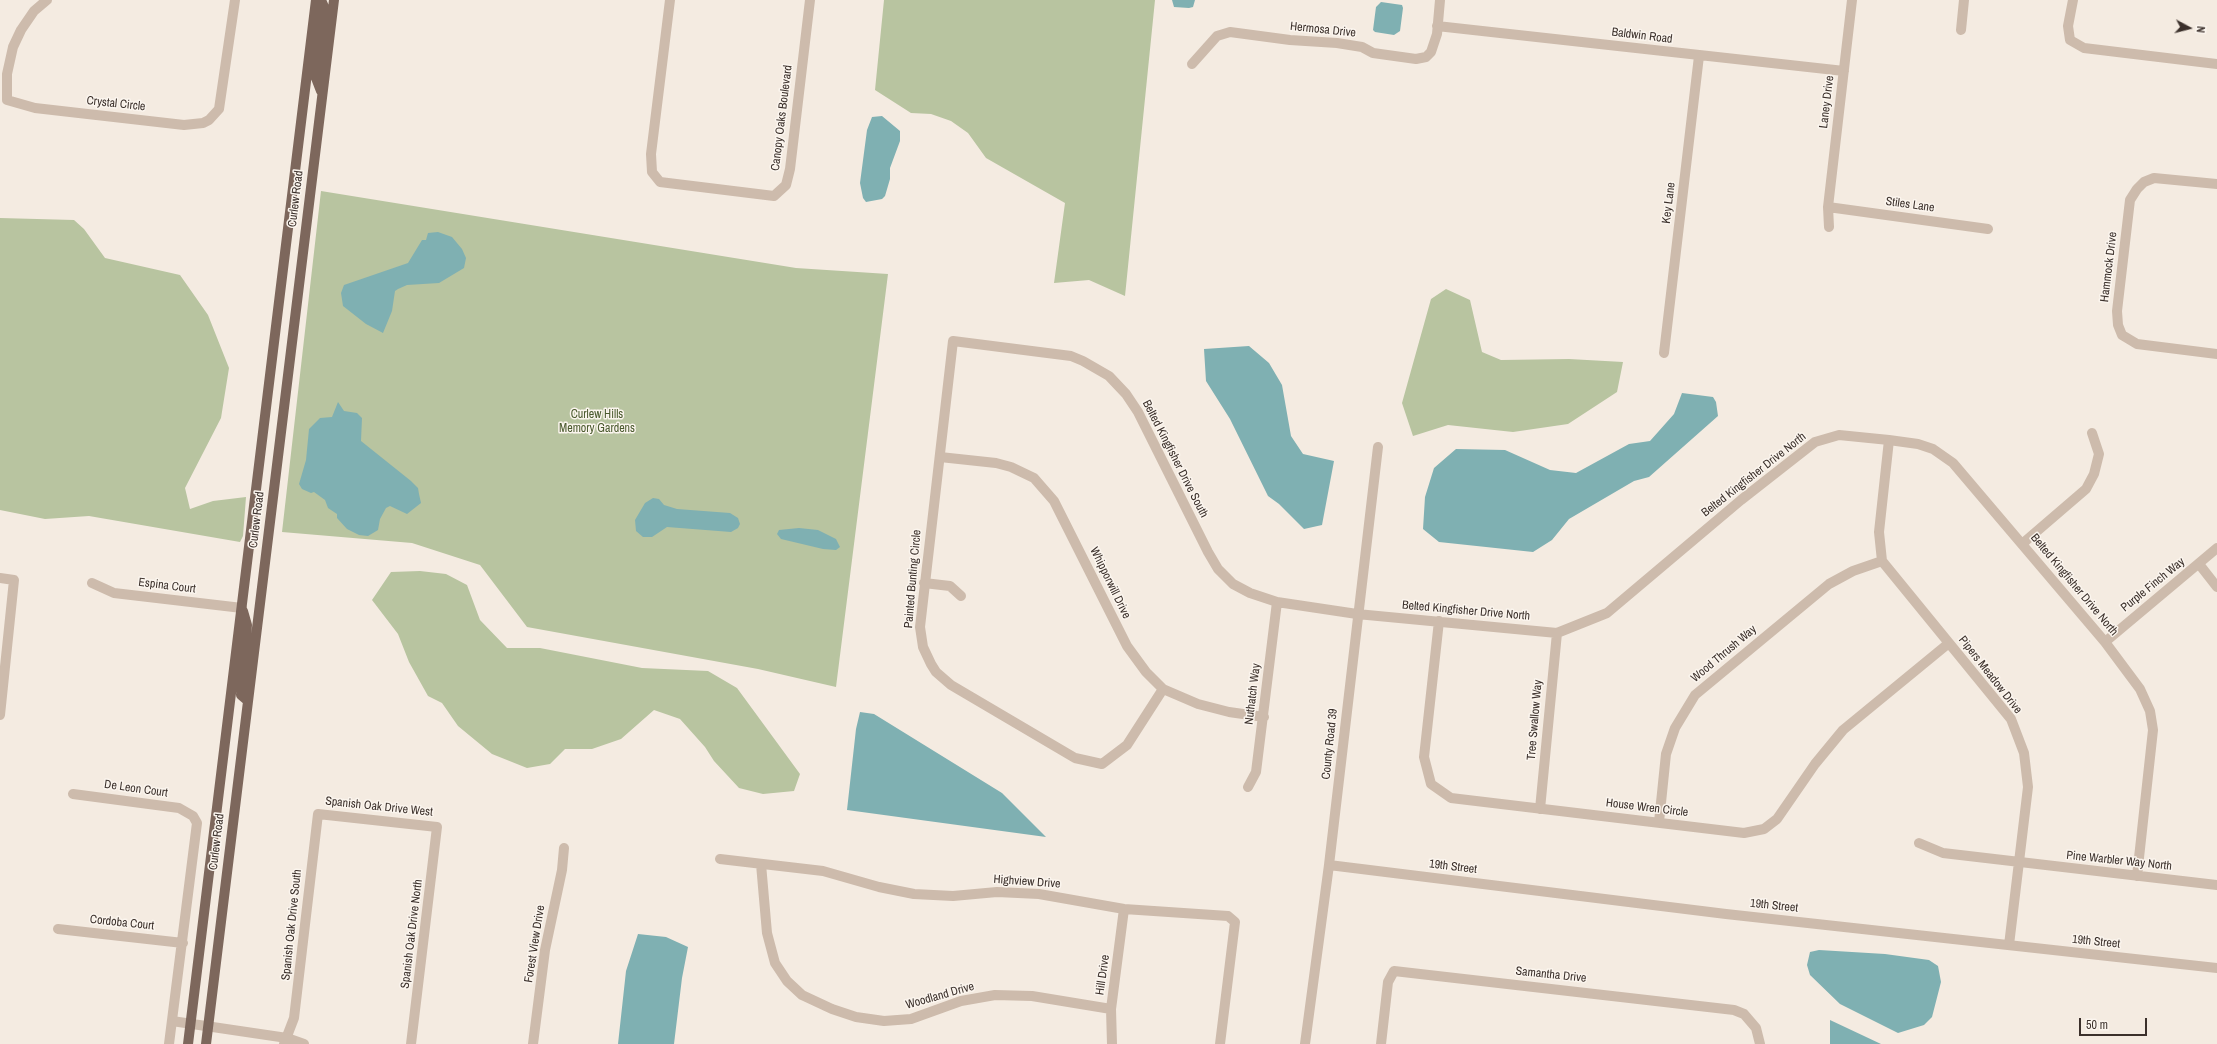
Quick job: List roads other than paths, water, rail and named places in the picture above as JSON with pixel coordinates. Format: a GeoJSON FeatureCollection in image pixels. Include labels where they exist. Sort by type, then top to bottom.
{"type":"FeatureCollection","features":[{"type":"Feature","properties":{"kind":"main road","name":"Curlew Road"},"geometry":{"type":"LineString","coordinates":[[188,1044],[316,0]]}},
{"type":"Feature","properties":{"kind":"main road"},"geometry":{"type":"LineString","coordinates":[[321,0],[324,7],[316,78],[322,95]]}},
{"type":"Feature","properties":{"kind":"main road","name":"Curlew Road"},"geometry":{"type":"LineString","coordinates":[[206,1044],[334,0]]}},
{"type":"Feature","properties":{"kind":"main road"},"geometry":{"type":"LineString","coordinates":[[242,608],[247,625],[241,695],[248,701]]}},
{"type":"Feature","properties":{"kind":"street","name":"Crystal Circle"},"geometry":{"type":"LineString","coordinates":[[47,0],[34,11],[21,30],[13,47],[6,74],[7,100],[35,108],[184,125],[203,123],[210,120],[219,110],[235,0]]}},
{"type":"Feature","properties":{"kind":"street","name":"Canopy Oaks Boulevard"},"geometry":{"type":"LineString","coordinates":[[670,0],[651,154],[652,172],[660,182],[774,196],[786,185],[790,169],[810,0]]}},
{"type":"Feature","properties":{"kind":"street","name":"Hermosa Drive"},"geometry":{"type":"LineString","coordinates":[[1192,64],[1217,36],[1230,32],[1290,40],[1350,45],[1362,47],[1373,53],[1416,59],[1426,57],[1431,52],[1437,34],[1440,0]]}},
{"type":"Feature","properties":{"kind":"street","name":"Laney Drive"},"geometry":{"type":"LineString","coordinates":[[1829,227],[1828,207],[1852,0]]}},
{"type":"Feature","properties":{"kind":"street"},"geometry":{"type":"LineString","coordinates":[[1961,30],[1964,0]]}},
{"type":"Feature","properties":{"kind":"street"},"geometry":{"type":"LineString","coordinates":[[2073,0],[2068,26],[2070,40],[2084,48],[2217,64]]}},
{"type":"Feature","properties":{"kind":"street","name":"Baldwin Road"},"geometry":{"type":"LineString","coordinates":[[1437,26],[1844,71]]}},
{"type":"Feature","properties":{"kind":"street","name":"Key Lane"},"geometry":{"type":"LineString","coordinates":[[1664,354],[1699,56]]}},
{"type":"Feature","properties":{"kind":"street","name":"Hammock Drive"},"geometry":{"type":"LineString","coordinates":[[2217,184],[2154,178],[2144,182],[2137,189],[2130,200],[2117,311],[2118,325],[2122,335],[2137,344],[2217,354]]}},
{"type":"Feature","properties":{"kind":"street","name":"Stiles Lane"},"geometry":{"type":"LineString","coordinates":[[1828,207],[1988,229]]}},
{"type":"Feature","properties":{"kind":"street","name":"Painted Bunting Circle"},"geometry":{"type":"LineString","coordinates":[[953,341],[920,627],[923,647],[936,672],[951,685],[1075,758],[1102,764],[1127,745],[1163,689]]}},
{"type":"Feature","properties":{"kind":"street","name":"Belted Kingfisher Drive South"},"geometry":{"type":"LineString","coordinates":[[953,341],[1071,356],[1083,360],[1109,376],[1126,394],[1138,412],[1218,568],[1233,584],[1250,593],[1277,602],[1357,614]]}},
{"type":"Feature","properties":{"kind":"street"},"geometry":{"type":"LineString","coordinates":[[2022,544],[2086,489],[2094,474],[2099,454],[2092,433]]}},
{"type":"Feature","properties":{"kind":"street","name":"Belted Kingfisher Drive North"},"geometry":{"type":"LineString","coordinates":[[1357,614],[1556,633],[1607,612],[1742,500],[1815,442],[1839,436],[1918,444],[1933,449],[1949,460],[2022,544],[2105,642],[2140,689],[2150,711],[2153,730],[2137,876]]}},
{"type":"Feature","properties":{"kind":"street"},"geometry":{"type":"LineString","coordinates":[[1882,561],[1879,532],[1889,440]]}},
{"type":"Feature","properties":{"kind":"street","name":"County Road 39"},"geometry":{"type":"LineString","coordinates":[[1305,1044],[1329,865],[1357,614],[1378,446]]}},
{"type":"Feature","properties":{"kind":"street","name":"Whipporwill Drive"},"geometry":{"type":"LineString","coordinates":[[940,456],[1011,467],[1034,478],[1054,501],[1127,646],[1146,672],[1163,689],[1214,709],[1264,717]]}},
{"type":"Feature","properties":{"kind":"street","name":"Purple Finch Way"},"geometry":{"type":"LineString","coordinates":[[2105,642],[2217,548]]}},
{"type":"Feature","properties":{"kind":"street","name":"Pipers Meadow Drive"},"geometry":{"type":"LineString","coordinates":[[1882,561],[2011,719],[2024,753],[2028,787],[2009,945]]}},
{"type":"Feature","properties":{"kind":"street","name":"Wood Thrush Way"},"geometry":{"type":"LineString","coordinates":[[1658,822],[1666,754],[1675,728],[1695,695],[1829,584],[1853,570],[1882,561]]}},
{"type":"Feature","properties":{"kind":"street"},"geometry":{"type":"LineString","coordinates":[[2199,564],[2217,587]]}},
{"type":"Feature","properties":{"kind":"street"},"geometry":{"type":"LineString","coordinates":[[0,578],[14,580],[0,715]]}},
{"type":"Feature","properties":{"kind":"street","name":"Espina Court"},"geometry":{"type":"LineString","coordinates":[[92,583],[114,592],[242,608]]}},
{"type":"Feature","properties":{"kind":"street"},"geometry":{"type":"LineString","coordinates":[[924,583],[950,586],[961,596]]}},
{"type":"Feature","properties":{"kind":"street","name":"Nuthatch Way"},"geometry":{"type":"LineString","coordinates":[[1248,787],[1256,772],[1277,602]]}},
{"type":"Feature","properties":{"kind":"street","name":"House Wren Circle"},"geometry":{"type":"LineString","coordinates":[[1439,621],[1424,757],[1431,784],[1451,798],[1744,833],[1764,829],[1777,819],[1815,764],[1843,730],[1949,643]]}},
{"type":"Feature","properties":{"kind":"street","name":"Tree Swallow Way"},"geometry":{"type":"LineString","coordinates":[[1540,809],[1556,633]]}},
{"type":"Feature","properties":{"kind":"street","name":"De Leon Court"},"geometry":{"type":"LineString","coordinates":[[73,794],[180,808],[193,816],[197,831],[183,943]]}},
{"type":"Feature","properties":{"kind":"street","name":"Spanish Oak Drive West"},"geometry":{"type":"LineString","coordinates":[[318,814],[437,827]]}},
{"type":"Feature","properties":{"kind":"street","name":"Spanish Oak Drive South"},"geometry":{"type":"LineString","coordinates":[[286,1041],[294,1018],[318,814]]}},
{"type":"Feature","properties":{"kind":"street","name":"Spanish Oak Drive North"},"geometry":{"type":"LineString","coordinates":[[411,1044],[437,827]]}},
{"type":"Feature","properties":{"kind":"street","name":"Pine Warbler Way North"},"geometry":{"type":"LineString","coordinates":[[1919,842],[1943,853],[2217,885]]}},
{"type":"Feature","properties":{"kind":"street","name":"Forest View Drive"},"geometry":{"type":"LineString","coordinates":[[533,1044],[545,950],[562,870],[564,848]]}},
{"type":"Feature","properties":{"kind":"street","name":"Highview Drive"},"geometry":{"type":"LineString","coordinates":[[720,859],[823,871],[879,887],[914,894],[953,896],[997,892],[1039,894],[1124,909],[1228,916],[1235,922],[1220,1044]]}},
{"type":"Feature","properties":{"kind":"street","name":"Woodland Drive"},"geometry":{"type":"LineString","coordinates":[[761,864],[767,933],[775,964],[787,981],[802,995],[832,1009],[856,1017],[891,1021],[911,1019],[974,998],[1032,996],[1111,1009]]}},
{"type":"Feature","properties":{"kind":"street","name":"19th Street"},"geometry":{"type":"LineString","coordinates":[[1329,865],[1726,914],[2217,968]]}},
{"type":"Feature","properties":{"kind":"street","name":"Hill Drive"},"geometry":{"type":"LineString","coordinates":[[1112,1044],[1111,1009],[1124,909]]}},
{"type":"Feature","properties":{"kind":"street","name":"Cordoba Court"},"geometry":{"type":"LineString","coordinates":[[58,929],[183,943]]}},
{"type":"Feature","properties":{"kind":"street"},"geometry":{"type":"LineString","coordinates":[[169,1044],[183,943]]}},
{"type":"Feature","properties":{"kind":"street","name":"Samantha Drive"},"geometry":{"type":"LineString","coordinates":[[1381,1044],[1388,982],[1394,971],[1734,1010],[1744,1014],[1756,1028],[1760,1044]]}},
{"type":"Feature","properties":{"kind":"street"},"geometry":{"type":"LineString","coordinates":[[172,1021],[208,1026],[304,1044]]}},
{"type":"Feature","properties":{"kind":"water"},"geometry":{"type":"Polygon","coordinates":[[[1172,0],[1195,0],[1193,7],[1189,8],[1174,7],[1172,0]]]}},
{"type":"Feature","properties":{"kind":"water"},"geometry":{"type":"Polygon","coordinates":[[[1381,2],[1402,5],[1403,8],[1400,31],[1394,35],[1375,32],[1373,30],[1376,7],[1381,2]]]}},
{"type":"Feature","properties":{"kind":"water"},"geometry":{"type":"Polygon","coordinates":[[[882,116],[900,131],[900,141],[890,168],[890,179],[885,196],[882,199],[866,202],[863,198],[860,183],[867,130],[872,117],[882,116]]]}},
{"type":"Feature","properties":{"kind":"water"},"geometry":{"type":"Polygon","coordinates":[[[438,232],[452,237],[462,249],[466,258],[464,268],[439,283],[407,285],[395,291],[392,311],[383,333],[366,324],[343,306],[341,293],[344,285],[408,263],[422,240],[426,240],[428,233],[438,232]]]}},
{"type":"Feature","properties":{"kind":"water"},"geometry":{"type":"Polygon","coordinates":[[[1249,346],[1269,363],[1282,385],[1291,436],[1303,454],[1334,461],[1322,525],[1304,529],[1279,504],[1268,496],[1230,419],[1206,381],[1204,349],[1249,346]]]}},
{"type":"Feature","properties":{"kind":"water"},"geometry":{"type":"Polygon","coordinates":[[[1682,393],[1713,397],[1716,402],[1718,416],[1649,477],[1634,481],[1569,519],[1552,540],[1533,552],[1439,542],[1423,529],[1425,497],[1434,468],[1456,449],[1505,450],[1550,470],[1576,473],[1629,444],[1650,441],[1674,414],[1682,393]]]}},
{"type":"Feature","properties":{"kind":"water"},"geometry":{"type":"Polygon","coordinates":[[[338,402],[344,411],[357,413],[362,418],[361,441],[418,488],[421,503],[407,514],[390,506],[386,508],[380,519],[378,530],[368,536],[359,535],[347,529],[337,518],[337,514],[328,508],[325,500],[314,492],[311,493],[302,489],[299,484],[306,460],[309,429],[320,418],[332,417],[338,402]]]}},
{"type":"Feature","properties":{"kind":"water"},"geometry":{"type":"Polygon","coordinates":[[[653,498],[659,499],[664,505],[677,509],[730,513],[738,518],[740,524],[738,528],[731,532],[667,527],[652,537],[643,537],[636,531],[635,520],[645,503],[653,498]]]}},
{"type":"Feature","properties":{"kind":"water"},"geometry":{"type":"Polygon","coordinates":[[[799,528],[818,530],[836,539],[840,547],[836,550],[823,549],[781,539],[777,534],[779,530],[799,528]]]}},
{"type":"Feature","properties":{"kind":"water"},"geometry":{"type":"Polygon","coordinates":[[[860,712],[874,714],[1002,793],[1046,837],[847,810],[856,729],[860,712]]]}},
{"type":"Feature","properties":{"kind":"water"},"geometry":{"type":"Polygon","coordinates":[[[638,934],[666,937],[688,947],[682,978],[674,1044],[618,1044],[626,971],[638,934]]]}},
{"type":"Feature","properties":{"kind":"water"},"geometry":{"type":"Polygon","coordinates":[[[1819,950],[1885,954],[1929,960],[1938,966],[1941,982],[1932,1017],[1924,1025],[1898,1033],[1840,1004],[1810,975],[1807,965],[1810,952],[1819,950]]]}},
{"type":"Feature","properties":{"kind":"water"},"geometry":{"type":"Polygon","coordinates":[[[1830,1020],[1881,1044],[1830,1044],[1830,1020]]]}},
{"type":"Feature","properties":{"kind":"park label","name":"Curlew Hills Memory Gardens"},"geometry":{"type":"Point","coordinates":[597,422]}}]}
